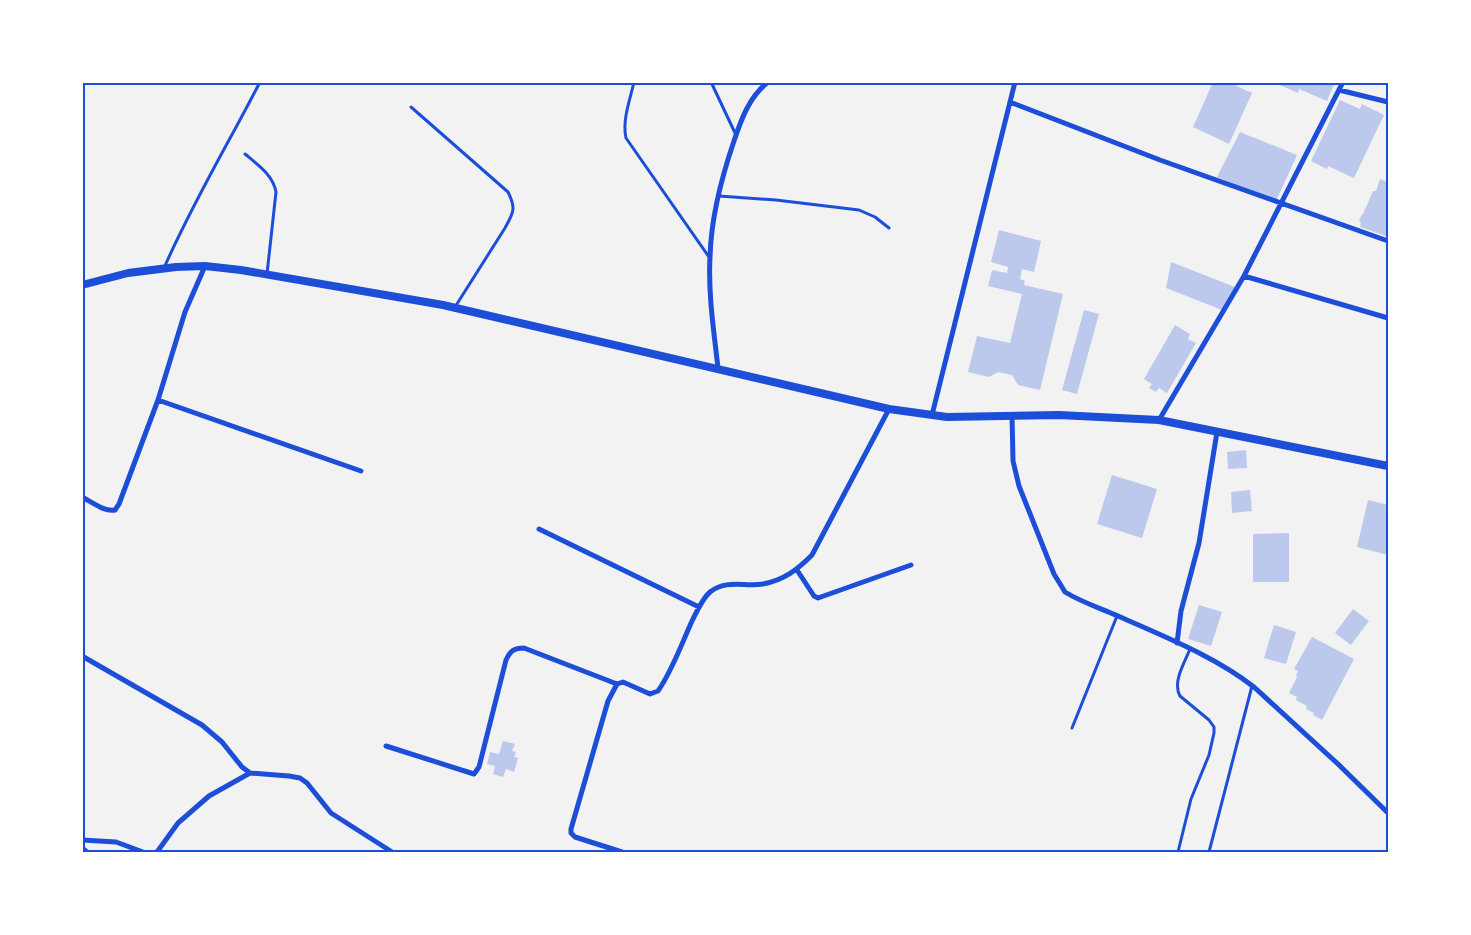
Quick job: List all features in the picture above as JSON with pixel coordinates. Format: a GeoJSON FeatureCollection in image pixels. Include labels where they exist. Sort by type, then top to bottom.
{"type":"FeatureCollection","features":[{"type":"Feature","properties":{"kind":"street"},"geometry":{"type":"LineString","coordinates":[[718,368],[712,308],[710,258],[715,213],[724,171],[750,101],[761,87],[768,82]]}},
{"type":"Feature","properties":{"kind":"street"},"geometry":{"type":"LineString","coordinates":[[932,415],[1015,82]]}},
{"type":"Feature","properties":{"kind":"street"},"geometry":{"type":"LineString","coordinates":[[1159,420],[1244,276],[1343,82]]}},
{"type":"Feature","properties":{"kind":"street"},"geometry":{"type":"LineString","coordinates":[[1339,90],[1388,102]]}},
{"type":"Feature","properties":{"kind":"street"},"geometry":{"type":"LineString","coordinates":[[1010,102],[1160,160],[1388,241]]}},
{"type":"Feature","properties":{"kind":"street"},"geometry":{"type":"LineString","coordinates":[[82,497],[104,509],[115,510],[158,400],[185,312],[205,266]]}},
{"type":"Feature","properties":{"kind":"street"},"geometry":{"type":"LineString","coordinates":[[82,284],[128,273],[164,269],[205,266],[242,270],[455,308],[889,408],[947,417],[1058,414],[1159,420],[1388,466]]}},
{"type":"Feature","properties":{"kind":"street"},"geometry":{"type":"LineString","coordinates":[[1244,276],[1388,318]]}},
{"type":"Feature","properties":{"kind":"street"},"geometry":{"type":"LineString","coordinates":[[158,400],[360,470]]}},
{"type":"Feature","properties":{"kind":"street"},"geometry":{"type":"LineString","coordinates":[[386,746],[474,774],[479,767],[506,660],[510,652],[517,648],[524,648],[617,684],[623,682],[650,694],[658,691],[699,607],[710,592],[721,586],[731,584],[762,584],[783,578],[797,570],[812,555],[889,408]]}},
{"type":"Feature","properties":{"kind":"street"},"geometry":{"type":"LineString","coordinates":[[1012,415],[1013,461],[1019,486],[1054,574],[1065,592],[1190,648],[1225,667],[1252,686],[1338,764],[1388,813]]}},
{"type":"Feature","properties":{"kind":"street"},"geometry":{"type":"LineString","coordinates":[[1177,643],[1181,611],[1199,543],[1217,432]]}},
{"type":"Feature","properties":{"kind":"street"},"geometry":{"type":"LineString","coordinates":[[539,529],[699,607]]}},
{"type":"Feature","properties":{"kind":"street"},"geometry":{"type":"LineString","coordinates":[[797,570],[814,596],[818,598],[911,565]]}},
{"type":"Feature","properties":{"kind":"street"},"geometry":{"type":"LineString","coordinates":[[82,656],[202,725],[222,742],[242,767],[250,773],[300,778],[331,813],[392,852]]}},
{"type":"Feature","properties":{"kind":"street"},"geometry":{"type":"LineString","coordinates":[[617,684],[608,701],[571,833],[608,851],[622,852]]}},
{"type":"Feature","properties":{"kind":"street"},"geometry":{"type":"LineString","coordinates":[[157,852],[178,823],[209,796],[250,773]]}},
{"type":"Feature","properties":{"kind":"street"},"geometry":{"type":"LineString","coordinates":[[82,840],[116,842],[143,852]]}},
{"type":"Feature","properties":{"kind":"street"},"geometry":{"type":"LineString","coordinates":[[82,848],[87,852]]}},
{"type":"Feature","properties":{"kind":"lane"},"geometry":{"type":"LineString","coordinates":[[164,269],[176,240],[260,82]]}},
{"type":"Feature","properties":{"kind":"lane"},"geometry":{"type":"LineString","coordinates":[[634,82],[624,130],[626,138],[710,258]]}},
{"type":"Feature","properties":{"kind":"lane"},"geometry":{"type":"LineString","coordinates":[[711,82],[736,136]]}},
{"type":"Feature","properties":{"kind":"lane"},"geometry":{"type":"LineString","coordinates":[[411,107],[508,192],[514,204],[511,217],[455,308]]}},
{"type":"Feature","properties":{"kind":"lane"},"geometry":{"type":"LineString","coordinates":[[245,154],[275,183],[276,192],[267,274]]}},
{"type":"Feature","properties":{"kind":"lane"},"geometry":{"type":"LineString","coordinates":[[719,196],[776,200],[859,210],[875,217],[889,228]]}},
{"type":"Feature","properties":{"kind":"lane"},"geometry":{"type":"LineString","coordinates":[[1072,728],[1117,616]]}},
{"type":"Feature","properties":{"kind":"lane"},"geometry":{"type":"LineString","coordinates":[[1178,852],[1191,799],[1209,755],[1214,733],[1214,727],[1208,720],[1180,696],[1177,691],[1177,684],[1190,648]]}},
{"type":"Feature","properties":{"kind":"lane"},"geometry":{"type":"LineString","coordinates":[[1209,852],[1252,686]]}},
{"type":"Feature","properties":{"kind":"building"},"geometry":{"type":"Polygon","coordinates":[[[1213,82],[1228,82],[1252,93],[1229,144],[1193,127],[1213,82]]]}},
{"type":"Feature","properties":{"kind":"building"},"geometry":{"type":"Polygon","coordinates":[[[1273,82],[1335,82],[1327,101],[1299,89],[1298,93],[1273,82]]]}},
{"type":"Feature","properties":{"kind":"building"},"geometry":{"type":"Polygon","coordinates":[[[1340,100],[1360,109],[1362,104],[1384,115],[1354,178],[1328,166],[1327,169],[1311,161],[1340,100]]]}},
{"type":"Feature","properties":{"kind":"building"},"geometry":{"type":"Polygon","coordinates":[[[1240,132],[1297,155],[1276,201],[1217,177],[1240,132]]]}},
{"type":"Feature","properties":{"kind":"building"},"geometry":{"type":"Polygon","coordinates":[[[1380,179],[1388,182],[1388,228],[1386,236],[1360,227],[1361,222],[1359,221],[1373,191],[1376,191],[1380,179]]]}},
{"type":"Feature","properties":{"kind":"building"},"geometry":{"type":"Polygon","coordinates":[[[999,230],[1041,241],[1034,272],[1022,269],[1020,279],[1025,281],[1024,285],[1063,294],[1040,390],[1018,385],[1012,375],[998,372],[989,377],[968,372],[977,336],[1010,343],[1022,294],[988,286],[992,270],[1007,273],[1008,267],[991,262],[999,230]]]}},
{"type":"Feature","properties":{"kind":"building"},"geometry":{"type":"Polygon","coordinates":[[[1171,262],[1235,287],[1222,310],[1166,288],[1171,262]]]}},
{"type":"Feature","properties":{"kind":"building"},"geometry":{"type":"Polygon","coordinates":[[[1084,310],[1099,314],[1077,394],[1062,390],[1084,310]]]}},
{"type":"Feature","properties":{"kind":"building"},"geometry":{"type":"Polygon","coordinates":[[[1175,325],[1190,334],[1188,339],[1196,343],[1167,393],[1159,388],[1156,392],[1149,388],[1152,384],[1144,379],[1175,325]]]}},
{"type":"Feature","properties":{"kind":"building"},"geometry":{"type":"Polygon","coordinates":[[[1246,450],[1247,468],[1228,469],[1227,452],[1246,450]]]}},
{"type":"Feature","properties":{"kind":"building"},"geometry":{"type":"Polygon","coordinates":[[[1112,475],[1157,489],[1142,538],[1097,524],[1112,475]]]}},
{"type":"Feature","properties":{"kind":"building"},"geometry":{"type":"Polygon","coordinates":[[[1250,490],[1252,511],[1232,513],[1231,492],[1250,490]]]}},
{"type":"Feature","properties":{"kind":"building"},"geometry":{"type":"Polygon","coordinates":[[[1368,500],[1388,505],[1388,555],[1357,547],[1368,500]]]}},
{"type":"Feature","properties":{"kind":"building"},"geometry":{"type":"Polygon","coordinates":[[[1289,533],[1289,582],[1253,582],[1253,534],[1289,533]]]}},
{"type":"Feature","properties":{"kind":"building"},"geometry":{"type":"Polygon","coordinates":[[[1199,605],[1222,612],[1211,646],[1188,639],[1199,605]]]}},
{"type":"Feature","properties":{"kind":"building"},"geometry":{"type":"Polygon","coordinates":[[[1353,609],[1369,621],[1351,645],[1335,633],[1353,609]]]}},
{"type":"Feature","properties":{"kind":"building"},"geometry":{"type":"Polygon","coordinates":[[[1274,625],[1296,632],[1286,664],[1264,658],[1274,625]]]}},
{"type":"Feature","properties":{"kind":"building"},"geometry":{"type":"Polygon","coordinates":[[[1312,637],[1354,659],[1322,720],[1306,709],[1307,706],[1296,700],[1297,697],[1289,693],[1297,677],[1298,671],[1294,669],[1312,637]]]}},
{"type":"Feature","properties":{"kind":"building"},"geometry":{"type":"Polygon","coordinates":[[[503,741],[515,744],[512,751],[516,752],[514,757],[518,758],[514,772],[506,769],[503,777],[493,774],[495,766],[487,764],[490,752],[499,754],[503,741]]]}}]}
